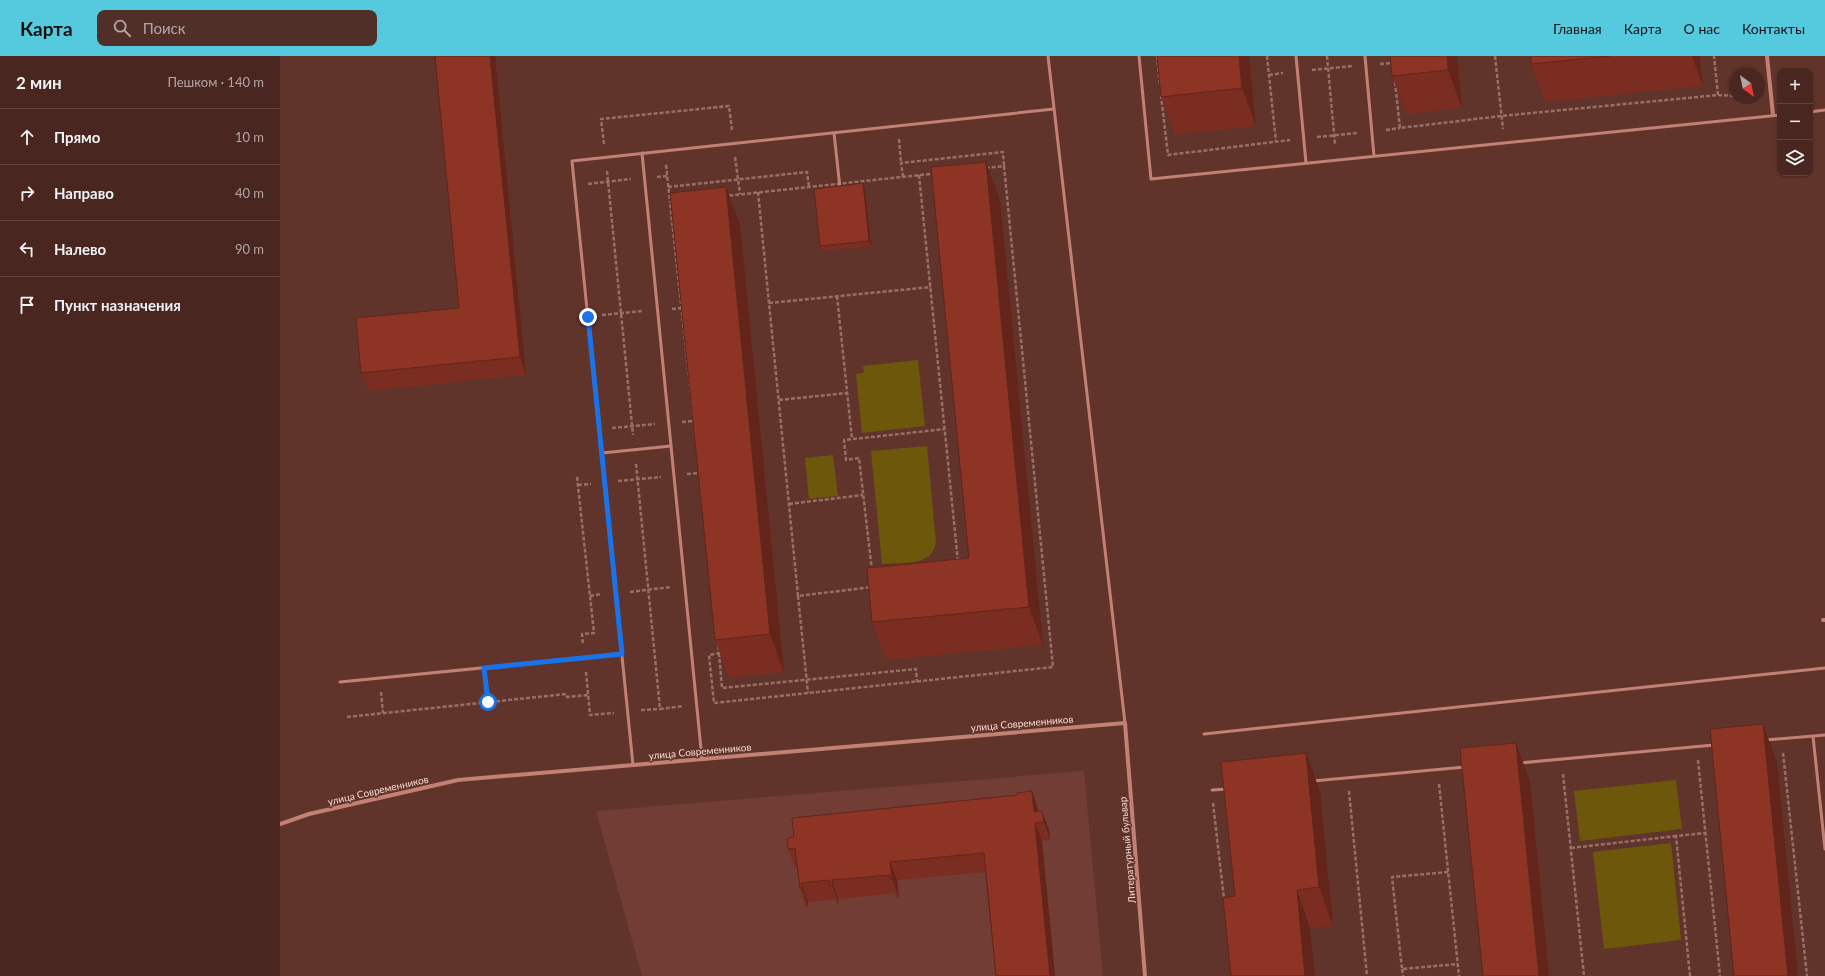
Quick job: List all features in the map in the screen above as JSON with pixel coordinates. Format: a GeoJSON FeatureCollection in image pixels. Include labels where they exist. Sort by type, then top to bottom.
{"type":"FeatureCollection","features":[{"type":"Feature","properties":{"kind":"street"},"geometry":{"type":"LineString","coordinates":[[1767,56],[1773,115]]}},
{"type":"Feature","properties":{"kind":"street","name":"улица Современников"},"geometry":{"type":"LineString","coordinates":[[280,824],[309,814],[458,780],[1125,723]]}},
{"type":"Feature","properties":{"kind":"street","name":"Литературный бульвар"},"geometry":{"type":"LineString","coordinates":[[1125,723],[1145,976]]}},
{"type":"Feature","properties":{"kind":"lane"},"geometry":{"type":"LineString","coordinates":[[1048,56],[1125,723]]}},
{"type":"Feature","properties":{"kind":"lane"},"geometry":{"type":"LineString","coordinates":[[1139,56],[1151,178],[1777,115]]}},
{"type":"Feature","properties":{"kind":"lane"},"geometry":{"type":"LineString","coordinates":[[1296,56],[1305,139],[1306,163]]}},
{"type":"Feature","properties":{"kind":"lane"},"geometry":{"type":"LineString","coordinates":[[1365,56],[1374,156]]}},
{"type":"Feature","properties":{"kind":"lane"},"geometry":{"type":"LineString","coordinates":[[633,765],[572,161],[1054,109]]}},
{"type":"Feature","properties":{"kind":"lane"},"geometry":{"type":"LineString","coordinates":[[1813,112],[1825,110]]}},
{"type":"Feature","properties":{"kind":"lane"},"geometry":{"type":"LineString","coordinates":[[834,133],[840,191]]}},
{"type":"Feature","properties":{"kind":"lane"},"geometry":{"type":"LineString","coordinates":[[642,153],[702,759]]}},
{"type":"Feature","properties":{"kind":"lane"},"geometry":{"type":"LineString","coordinates":[[602,453],[671,446]]}},
{"type":"Feature","properties":{"kind":"lane"},"geometry":{"type":"LineString","coordinates":[[340,682],[622,654]]}},
{"type":"Feature","properties":{"kind":"lane"},"geometry":{"type":"LineString","coordinates":[[1204,734],[1825,668]]}},
{"type":"Feature","properties":{"kind":"lane"},"geometry":{"type":"LineString","coordinates":[[1758,741],[1825,735]]}},
{"type":"Feature","properties":{"kind":"lane"},"geometry":{"type":"LineString","coordinates":[[1813,736],[1825,849]]}},
{"type":"Feature","properties":{"kind":"lane"},"geometry":{"type":"LineString","coordinates":[[1515,763],[1720,744]]}},
{"type":"Feature","properties":{"kind":"lane"},"geometry":{"type":"LineString","coordinates":[[1310,782],[1468,767]]}},
{"type":"Feature","properties":{"kind":"lane"},"geometry":{"type":"LineString","coordinates":[[1212,790],[1234,788]]}},
{"type":"Feature","properties":{"kind":"path"},"geometry":{"type":"LineString","coordinates":[[1157,56],[1160,86]]}},
{"type":"Feature","properties":{"kind":"path"},"geometry":{"type":"LineString","coordinates":[[1267,56],[1276,142]]}},
{"type":"Feature","properties":{"kind":"path"},"geometry":{"type":"LineString","coordinates":[[1327,56],[1337,160]]}},
{"type":"Feature","properties":{"kind":"path"},"geometry":{"type":"LineString","coordinates":[[1392,56],[1394,70]]}},
{"type":"Feature","properties":{"kind":"path"},"geometry":{"type":"LineString","coordinates":[[1495,56],[1504,143]]}},
{"type":"Feature","properties":{"kind":"path"},"geometry":{"type":"LineString","coordinates":[[1714,56],[1718,95]]}},
{"type":"Feature","properties":{"kind":"path"},"geometry":{"type":"LineString","coordinates":[[1269,75],[1393,63]]}},
{"type":"Feature","properties":{"kind":"path"},"geometry":{"type":"LineString","coordinates":[[1394,78],[1400,128]]}},
{"type":"Feature","properties":{"kind":"path"},"geometry":{"type":"LineString","coordinates":[[1161,94],[1168,155],[1502,116],[1718,95],[1729,96]]}},
{"type":"Feature","properties":{"kind":"path"},"geometry":{"type":"LineString","coordinates":[[897,126],[903,177]]}},
{"type":"Feature","properties":{"kind":"path"},"geometry":{"type":"LineString","coordinates":[[664,151],[722,688],[916,668],[917,682]]}},
{"type":"Feature","properties":{"kind":"path"},"geometry":{"type":"LineString","coordinates":[[718,653],[709,655],[714,703],[1053,667],[1003,152],[901,163]]}},
{"type":"Feature","properties":{"kind":"path"},"geometry":{"type":"LineString","coordinates":[[670,202],[1004,166]]}},
{"type":"Feature","properties":{"kind":"path"},"geometry":{"type":"LineString","coordinates":[[668,187],[807,172],[809,187]]}},
{"type":"Feature","properties":{"kind":"path"},"geometry":{"type":"LineString","coordinates":[[919,175],[959,569]]}},
{"type":"Feature","properties":{"kind":"path"},"geometry":{"type":"LineString","coordinates":[[574,185],[667,176]]}},
{"type":"Feature","properties":{"kind":"path"},"geometry":{"type":"LineString","coordinates":[[758,192],[808,693]]}},
{"type":"Feature","properties":{"kind":"path"},"geometry":{"type":"LineString","coordinates":[[769,303],[931,287]]}},
{"type":"Feature","properties":{"kind":"path"},"geometry":{"type":"LineString","coordinates":[[837,296],[852,439]]}},
{"type":"Feature","properties":{"kind":"path"},"geometry":{"type":"LineString","coordinates":[[588,317],[681,308]]}},
{"type":"Feature","properties":{"kind":"path"},"geometry":{"type":"LineString","coordinates":[[779,400],[847,393]]}},
{"type":"Feature","properties":{"kind":"path"},"geometry":{"type":"LineString","coordinates":[[599,430],[693,421]]}},
{"type":"Feature","properties":{"kind":"path"},"geometry":{"type":"LineString","coordinates":[[872,572],[859,458],[846,460],[844,440],[945,429]]}},
{"type":"Feature","properties":{"kind":"path"},"geometry":{"type":"LineString","coordinates":[[578,485],[699,473]]}},
{"type":"Feature","properties":{"kind":"path"},"geometry":{"type":"LineString","coordinates":[[577,477],[594,633],[582,634],[590,715],[660,709]]}},
{"type":"Feature","properties":{"kind":"path"},"geometry":{"type":"LineString","coordinates":[[789,504],[864,495]]}},
{"type":"Feature","properties":{"kind":"path"},"geometry":{"type":"LineString","coordinates":[[798,596],[874,587],[873,580]]}},
{"type":"Feature","properties":{"kind":"path"},"geometry":{"type":"LineString","coordinates":[[590,596],[685,585]]}},
{"type":"Feature","properties":{"kind":"path"},"geometry":{"type":"LineString","coordinates":[[484,668],[488,702]]}},
{"type":"Feature","properties":{"kind":"path"},"geometry":{"type":"LineString","coordinates":[[379,678],[383,714]]}},
{"type":"Feature","properties":{"kind":"path"},"geometry":{"type":"LineString","coordinates":[[347,717],[566,694],[568,697],[588,695]]}},
{"type":"Feature","properties":{"kind":"path"},"geometry":{"type":"LineString","coordinates":[[1783,752],[1807,976]]}},
{"type":"Feature","properties":{"kind":"path"},"geometry":{"type":"LineString","coordinates":[[1698,769],[1720,976]]}},
{"type":"Feature","properties":{"kind":"path"},"geometry":{"type":"LineString","coordinates":[[1437,770],[1459,976]]}},
{"type":"Feature","properties":{"kind":"path"},"geometry":{"type":"LineString","coordinates":[[1348,778],[1367,976]]}},
{"type":"Feature","properties":{"kind":"path"},"geometry":{"type":"LineString","coordinates":[[1563,779],[1584,976]]}},
{"type":"Feature","properties":{"kind":"path"},"geometry":{"type":"LineString","coordinates":[[1213,798],[1224,906]]}},
{"type":"Feature","properties":{"kind":"path"},"geometry":{"type":"LineString","coordinates":[[1571,848],[1705,833]]}},
{"type":"Feature","properties":{"kind":"path"},"geometry":{"type":"LineString","coordinates":[[1676,836],[1690,976]]}},
{"type":"Feature","properties":{"kind":"path"},"geometry":{"type":"LineString","coordinates":[[1403,976],[1392,877],[1448,872]]}},
{"type":"Feature","properties":{"kind":"path"},"geometry":{"type":"LineString","coordinates":[[1402,969],[1458,964]]}},
{"type":"Feature","properties":{"kind":"shaded area"},"geometry":{"type":"Polygon","coordinates":[[[918,360],[925,426],[862,433],[856,374],[864,373],[863,366],[918,360]]]}},
{"type":"Feature","properties":{"kind":"shaded area"},"geometry":{"type":"Polygon","coordinates":[[[927,446],[936,542],[934,550],[929,556],[915,562],[882,564],[871,451],[927,446]]]}},
{"type":"Feature","properties":{"kind":"shaded area"},"geometry":{"type":"Polygon","coordinates":[[[833,455],[838,496],[809,499],[805,458],[833,455]]]}},
{"type":"Feature","properties":{"kind":"shaded area"},"geometry":{"type":"Polygon","coordinates":[[[1084,771],[1103,976],[642,976],[596,811],[1084,771]]]}},
{"type":"Feature","properties":{"kind":"shaded area"},"geometry":{"type":"Polygon","coordinates":[[[1676,780],[1682,829],[1580,841],[1574,791],[1676,780]]]}},
{"type":"Feature","properties":{"kind":"shaded area"},"geometry":{"type":"Polygon","coordinates":[[[1671,843],[1681,940],[1604,949],[1593,852],[1671,843]]]}},
{"type":"Feature","properties":{"kind":"building"},"geometry":{"type":"Polygon","coordinates":[[[435,56],[490,56],[520,357],[361,373],[356,318],[459,308],[435,56]]]}},
{"type":"Feature","properties":{"kind":"building"},"geometry":{"type":"Polygon","coordinates":[[[1157,56],[1239,56],[1242,88],[1161,97],[1157,56]]]}},
{"type":"Feature","properties":{"kind":"building"},"geometry":{"type":"Polygon","coordinates":[[[1390,56],[1447,56],[1448,70],[1392,76],[1390,56]]]}},
{"type":"Feature","properties":{"kind":"building"},"geometry":{"type":"Polygon","coordinates":[[[1531,56],[1610,56],[1531,64],[1531,56]]]}},
{"type":"Feature","properties":{"kind":"building"},"geometry":{"type":"Polygon","coordinates":[[[986,162],[1029,607],[872,622],[867,568],[969,558],[931,167],[986,162]]]}},
{"type":"Feature","properties":{"kind":"building"},"geometry":{"type":"Polygon","coordinates":[[[863,183],[869,241],[820,246],[814,189],[863,183]]]}},
{"type":"Feature","properties":{"kind":"building"},"geometry":{"type":"Polygon","coordinates":[[[726,187],[770,634],[715,640],[670,193],[726,187]]]}},
{"type":"Feature","properties":{"kind":"building"},"geometry":{"type":"Polygon","coordinates":[[[1763,724],[1788,976],[1734,976],[1710,729],[1763,724]]]}},
{"type":"Feature","properties":{"kind":"building"},"geometry":{"type":"Polygon","coordinates":[[[1516,743],[1539,976],[1483,976],[1460,748],[1516,743]]]}},
{"type":"Feature","properties":{"kind":"building"},"geometry":{"type":"Polygon","coordinates":[[[1306,753],[1319,887],[1297,890],[1305,976],[1231,976],[1223,898],[1235,896],[1221,762],[1306,753]]]}},
{"type":"Feature","properties":{"kind":"building"},"geometry":{"type":"Polygon","coordinates":[[[1032,791],[1034,812],[1042,811],[1044,822],[1035,823],[1050,976],[996,976],[984,853],[890,862],[892,879],[890,880],[890,875],[832,880],[832,885],[830,886],[829,880],[801,883],[802,888],[800,889],[795,848],[788,849],[787,838],[794,837],[792,818],[1018,795],[1017,793],[1032,791]]]}},
{"type":"Feature","properties":{"kind":"route"},"geometry":{"type":"LineString","coordinates":[[488,702],[484,668],[622,654],[588,317]]}}]}
